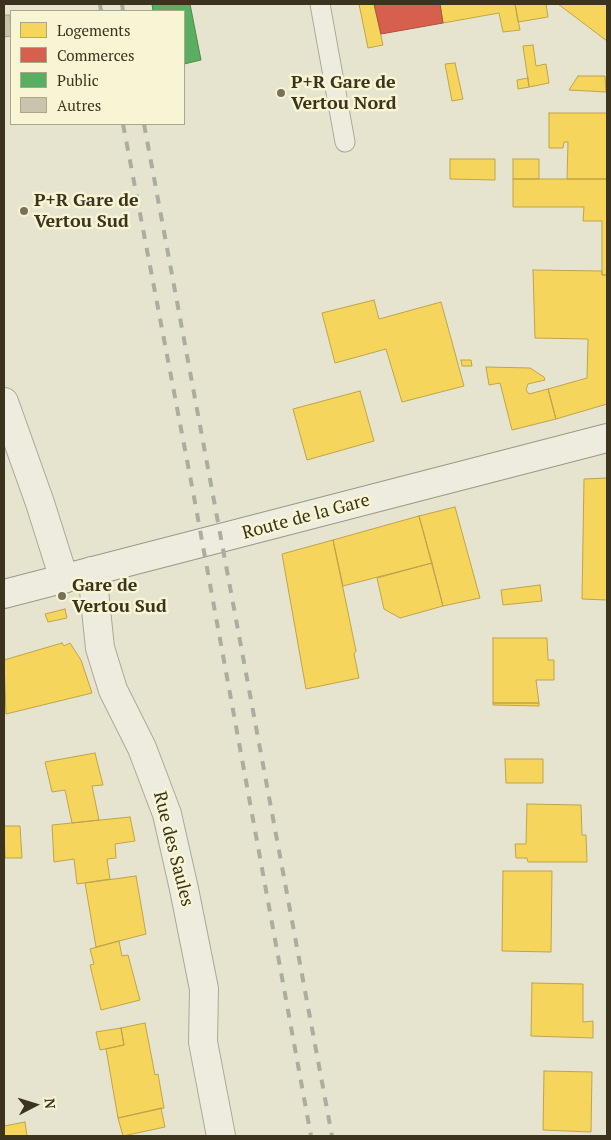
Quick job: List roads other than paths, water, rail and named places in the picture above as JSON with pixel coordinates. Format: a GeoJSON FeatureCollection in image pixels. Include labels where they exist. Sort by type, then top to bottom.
{"type":"FeatureCollection","features":[{"type":"Feature","properties":{"kind":"street"},"geometry":{"type":"LineString","coordinates":[[4,402],[40,503],[64,579]]}},
{"type":"Feature","properties":{"kind":"street","name":"Route de la Gare"},"geometry":{"type":"LineString","coordinates":[[4,594],[607,438]]}},
{"type":"Feature","properties":{"kind":"street","name":"Rue des Saules"},"geometry":{"type":"LineString","coordinates":[[92,571],[100,648],[113,690],[142,748],[167,814],[204,989],[203,1042],[221,1136]]}},
{"type":"Feature","properties":{"kind":"lane"},"geometry":{"type":"LineString","coordinates":[[320,4],[345,142]]}},
{"type":"Feature","properties":{"kind":"railway"},"geometry":{"type":"LineString","coordinates":[[100,4],[101,10]]}},
{"type":"Feature","properties":{"kind":"railway"},"geometry":{"type":"LineString","coordinates":[[122,4],[123,10]]}},
{"type":"Feature","properties":{"kind":"railway"},"geometry":{"type":"LineString","coordinates":[[123,125],[194,497],[311,1136]]}},
{"type":"Feature","properties":{"kind":"railway"},"geometry":{"type":"LineString","coordinates":[[144,125],[332,1136]]}},
{"type":"Feature","properties":{"kind":"place","name":"P+R Gare de Vertou Nord"},"geometry":{"type":"Point","coordinates":[281,93]}},
{"type":"Feature","properties":{"kind":"place","name":"P+R Gare de Vertou Sud"},"geometry":{"type":"Point","coordinates":[24,211]}},
{"type":"Feature","properties":{"kind":"place","name":"Gare de Vertou Sud"},"geometry":{"type":"Point","coordinates":[62,596]}}]}
